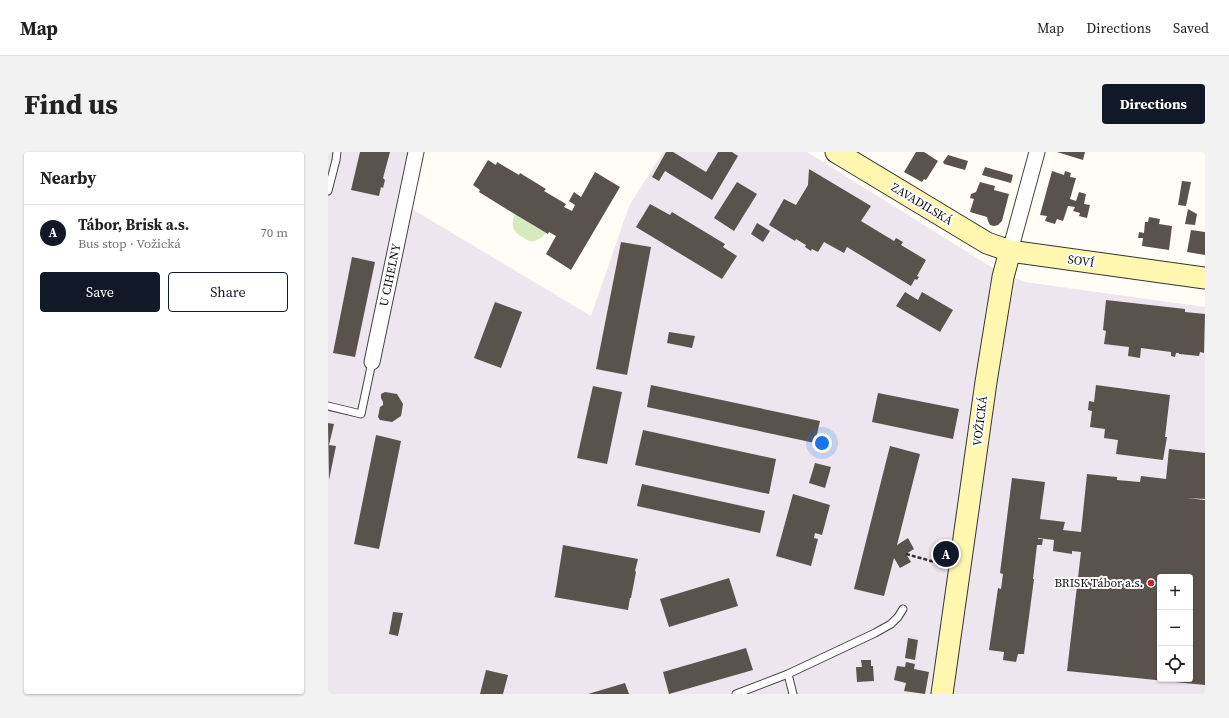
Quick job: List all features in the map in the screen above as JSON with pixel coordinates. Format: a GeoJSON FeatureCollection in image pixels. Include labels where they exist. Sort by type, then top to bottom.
{"type":"FeatureCollection","features":[{"type":"Feature","properties":{"kind":"main road","name":"ZAVADILSKÁ"},"geometry":{"type":"LineString","coordinates":[[836,152],[987,243],[1010,251]]}},
{"type":"Feature","properties":{"kind":"main road","name":"SOVÍ"},"geometry":{"type":"LineString","coordinates":[[1010,251],[1205,278]]}},
{"type":"Feature","properties":{"kind":"main road","name":"VOŽICKÁ"},"geometry":{"type":"LineString","coordinates":[[942,694],[986,382],[1003,277],[1010,251]]}},
{"type":"Feature","properties":{"kind":"street","name":"U CIHELNY"},"geometry":{"type":"LineString","coordinates":[[372,362],[416,152]]}},
{"type":"Feature","properties":{"kind":"street","name":"VOŽICKÁ"},"geometry":{"type":"LineString","coordinates":[[1010,251],[1037,152]]}},
{"type":"Feature","properties":{"kind":"lane"},"geometry":{"type":"LineString","coordinates":[[328,192],[337,152]]}},
{"type":"Feature","properties":{"kind":"lane","name":"U CIHELNY"},"geometry":{"type":"LineString","coordinates":[[328,406],[361,414],[372,362]]}},
{"type":"Feature","properties":{"kind":"lane"},"geometry":{"type":"LineString","coordinates":[[736,694],[788,674],[880,630],[891,624],[903,609]]}},
{"type":"Feature","properties":{"kind":"lane"},"geometry":{"type":"LineString","coordinates":[[788,674],[793,694]]}},
{"type":"Feature","properties":{"kind":"path"},"geometry":{"type":"LineString","coordinates":[[906,554],[944,565],[945,560]]}},
{"type":"Feature","properties":{"kind":"shaded area"},"geometry":{"type":"Polygon","coordinates":[[[328,152],[408,152],[397,200],[591,316],[629,206],[663,152],[807,152],[993,268],[1025,282],[1205,307],[1205,694],[328,694],[328,152]]]}},
{"type":"Feature","properties":{"kind":"green space"},"geometry":{"type":"Polygon","coordinates":[[[515,214],[546,233],[535,241],[527,240],[515,231],[513,222],[515,214]]]}},
{"type":"Feature","properties":{"kind":"building"},"geometry":{"type":"Polygon","coordinates":[[[360,152],[390,152],[383,178],[385,180],[383,188],[381,187],[379,196],[351,190],[360,152]]]}},
{"type":"Feature","properties":{"kind":"building"},"geometry":{"type":"Polygon","coordinates":[[[666,152],[673,152],[706,172],[718,152],[732,152],[738,156],[712,200],[665,171],[659,181],[652,177],[666,152]]]}},
{"type":"Feature","properties":{"kind":"building"},"geometry":{"type":"Polygon","coordinates":[[[916,152],[924,152],[938,161],[926,180],[924,179],[922,182],[904,172],[916,152]]]}},
{"type":"Feature","properties":{"kind":"building"},"geometry":{"type":"Polygon","coordinates":[[[1057,152],[1085,152],[1083,160],[1057,152]]]}},
{"type":"Feature","properties":{"kind":"building"},"geometry":{"type":"Polygon","coordinates":[[[948,155],[968,161],[965,170],[944,164],[943,162],[948,155]]]}},
{"type":"Feature","properties":{"kind":"building"},"geometry":{"type":"Polygon","coordinates":[[[488,160],[496,165],[497,162],[519,175],[520,173],[546,189],[544,191],[566,204],[564,207],[572,211],[575,205],[569,201],[574,192],[581,197],[595,172],[620,187],[571,270],[546,254],[556,236],[549,232],[548,234],[508,210],[479,192],[480,190],[473,185],[488,160]]]}},
{"type":"Feature","properties":{"kind":"building"},"geometry":{"type":"Polygon","coordinates":[[[985,167],[1013,175],[1011,183],[982,175],[985,167]]]}},
{"type":"Feature","properties":{"kind":"building"},"geometry":{"type":"Polygon","coordinates":[[[809,169],[871,206],[861,221],[894,241],[896,238],[903,242],[901,245],[926,260],[917,276],[919,277],[917,280],[915,279],[911,286],[847,247],[844,253],[824,242],[818,252],[812,249],[811,251],[805,247],[806,245],[796,239],[795,241],[769,225],[784,199],[796,205],[808,185],[809,169]]]}},
{"type":"Feature","properties":{"kind":"building"},"geometry":{"type":"Polygon","coordinates":[[[1052,171],[1064,175],[1065,171],[1071,173],[1070,177],[1076,178],[1070,199],[1076,201],[1079,192],[1086,194],[1084,204],[1090,205],[1087,218],[1079,216],[1080,213],[1073,211],[1075,207],[1068,206],[1063,221],[1057,219],[1055,224],[1045,221],[1047,216],[1040,215],[1052,171]]]}},
{"type":"Feature","properties":{"kind":"building"},"geometry":{"type":"Polygon","coordinates":[[[1182,181],[1191,182],[1186,206],[1178,205],[1182,181]]]}},
{"type":"Feature","properties":{"kind":"building"},"geometry":{"type":"Polygon","coordinates":[[[737,182],[757,194],[734,231],[714,218],[737,182]]]}},
{"type":"Feature","properties":{"kind":"building"},"geometry":{"type":"Polygon","coordinates":[[[980,182],[995,186],[994,190],[1009,194],[1002,221],[998,225],[990,225],[987,217],[970,212],[974,199],[970,198],[971,194],[976,192],[980,182]]]}},
{"type":"Feature","properties":{"kind":"building"},"geometry":{"type":"Polygon","coordinates":[[[650,204],[670,215],[672,212],[725,244],[723,247],[737,256],[722,279],[636,227],[650,204]]]}},
{"type":"Feature","properties":{"kind":"building"},"geometry":{"type":"Polygon","coordinates":[[[1188,209],[1197,214],[1195,225],[1185,224],[1188,209]]]}},
{"type":"Feature","properties":{"kind":"building"},"geometry":{"type":"Polygon","coordinates":[[[1149,217],[1160,219],[1159,224],[1172,226],[1169,250],[1142,246],[1143,238],[1138,238],[1139,232],[1144,233],[1145,222],[1148,222],[1149,217]]]}},
{"type":"Feature","properties":{"kind":"building"},"geometry":{"type":"Polygon","coordinates":[[[757,223],[770,231],[763,242],[751,234],[757,223]]]}},
{"type":"Feature","properties":{"kind":"building"},"geometry":{"type":"Polygon","coordinates":[[[1191,230],[1205,232],[1205,255],[1187,252],[1191,230]]]}},
{"type":"Feature","properties":{"kind":"building"},"geometry":{"type":"Polygon","coordinates":[[[621,242],[651,247],[627,375],[596,369],[621,242]]]}},
{"type":"Feature","properties":{"kind":"building"},"geometry":{"type":"Polygon","coordinates":[[[352,257],[375,262],[355,357],[333,353],[352,257]]]}},
{"type":"Feature","properties":{"kind":"building"},"geometry":{"type":"Polygon","coordinates":[[[905,292],[918,300],[922,292],[953,310],[940,332],[896,306],[905,292]]]}},
{"type":"Feature","properties":{"kind":"building"},"geometry":{"type":"Polygon","coordinates":[[[1106,300],[1185,309],[1185,312],[1205,314],[1204,353],[1200,352],[1199,356],[1176,353],[1175,357],[1171,356],[1171,352],[1141,348],[1140,358],[1128,356],[1129,347],[1104,344],[1106,331],[1103,330],[1106,300]]]}},
{"type":"Feature","properties":{"kind":"building"},"geometry":{"type":"Polygon","coordinates":[[[495,302],[522,312],[501,368],[474,358],[495,302]]]}},
{"type":"Feature","properties":{"kind":"building"},"geometry":{"type":"Polygon","coordinates":[[[669,332],[695,336],[692,348],[667,343],[669,332]]]}},
{"type":"Feature","properties":{"kind":"building"},"geometry":{"type":"Polygon","coordinates":[[[651,385],[820,421],[815,443],[647,407],[651,385]]]}},
{"type":"Feature","properties":{"kind":"building"},"geometry":{"type":"Polygon","coordinates":[[[1096,385],[1170,395],[1165,437],[1167,437],[1163,460],[1116,454],[1118,440],[1104,438],[1105,429],[1090,427],[1092,411],[1088,410],[1089,401],[1094,402],[1096,385]]]}},
{"type":"Feature","properties":{"kind":"building"},"geometry":{"type":"Polygon","coordinates":[[[593,386],[622,392],[607,464],[577,458],[593,386]]]}},
{"type":"Feature","properties":{"kind":"building"},"geometry":{"type":"Polygon","coordinates":[[[385,392],[397,394],[403,404],[401,416],[392,422],[380,420],[378,417],[380,407],[383,405],[381,394],[385,392]]]}},
{"type":"Feature","properties":{"kind":"building"},"geometry":{"type":"Polygon","coordinates":[[[878,393],[959,409],[953,439],[872,422],[878,393]]]}},
{"type":"Feature","properties":{"kind":"building"},"geometry":{"type":"Polygon","coordinates":[[[328,423],[334,424],[329,445],[336,446],[329,480],[328,423]]]}},
{"type":"Feature","properties":{"kind":"building"},"geometry":{"type":"Polygon","coordinates":[[[643,430],[776,459],[769,494],[635,465],[643,430]]]}},
{"type":"Feature","properties":{"kind":"building"},"geometry":{"type":"Polygon","coordinates":[[[376,435],[401,441],[379,549],[354,544],[376,435]]]}},
{"type":"Feature","properties":{"kind":"building"},"geometry":{"type":"Polygon","coordinates":[[[890,446],[920,454],[897,545],[908,538],[914,549],[906,554],[911,562],[900,568],[894,558],[884,596],[854,589],[890,446]]]}},
{"type":"Feature","properties":{"kind":"building"},"geometry":{"type":"Polygon","coordinates":[[[1169,449],[1205,453],[1205,499],[1187,498],[1205,500],[1205,685],[1175,682],[1193,682],[1193,574],[1157,574],[1157,680],[1067,671],[1081,552],[1072,551],[1072,554],[1053,551],[1054,540],[1038,538],[1043,539],[1042,545],[1037,545],[1024,654],[1018,654],[1016,662],[1003,660],[1004,652],[989,650],[998,588],[1001,589],[1003,574],[1000,573],[1012,478],[1045,482],[1040,519],[1065,522],[1063,530],[1081,532],[1087,474],[1117,477],[1117,480],[1140,482],[1141,476],[1166,479],[1169,449]]]}},
{"type":"Feature","properties":{"kind":"building"},"geometry":{"type":"Polygon","coordinates":[[[815,463],[831,467],[825,488],[809,483],[815,463]]]}},
{"type":"Feature","properties":{"kind":"building"},"geometry":{"type":"Polygon","coordinates":[[[642,484],[765,511],[760,533],[637,506],[642,484]]]}},
{"type":"Feature","properties":{"kind":"building"},"geometry":{"type":"Polygon","coordinates":[[[793,494],[830,505],[822,535],[815,533],[814,538],[818,539],[811,566],[776,556],[793,494]]]}},
{"type":"Feature","properties":{"kind":"building"},"geometry":{"type":"Polygon","coordinates":[[[563,545],[638,559],[628,610],[554,597],[563,545]]]}},
{"type":"Feature","properties":{"kind":"building"},"geometry":{"type":"Polygon","coordinates":[[[729,578],[738,606],[669,627],[660,599],[729,578]]]}},
{"type":"Feature","properties":{"kind":"building"},"geometry":{"type":"Polygon","coordinates":[[[393,612],[403,613],[398,636],[389,634],[393,612]]]}},
{"type":"Feature","properties":{"kind":"building"},"geometry":{"type":"Polygon","coordinates":[[[908,638],[918,640],[915,660],[905,658],[908,638]]]}},
{"type":"Feature","properties":{"kind":"building"},"geometry":{"type":"Polygon","coordinates":[[[746,648],[753,670],[669,694],[663,672],[746,648]]]}},
{"type":"Feature","properties":{"kind":"building"},"geometry":{"type":"Polygon","coordinates":[[[861,660],[871,660],[874,681],[857,682],[856,667],[862,667],[861,660]]]}},
{"type":"Feature","properties":{"kind":"building"},"geometry":{"type":"Polygon","coordinates":[[[906,662],[915,664],[914,669],[929,672],[925,694],[904,691],[906,683],[894,680],[897,666],[905,667],[906,662]]]}},
{"type":"Feature","properties":{"kind":"building"},"geometry":{"type":"Polygon","coordinates":[[[486,670],[508,675],[503,694],[480,694],[486,670]]]}},
{"type":"Feature","properties":{"kind":"building"},"geometry":{"type":"Polygon","coordinates":[[[625,683],[629,694],[588,694],[625,683]]]}},
{"type":"Feature","properties":{"kind":"place","name":"Tábor, Brisk a.s."},"geometry":{"type":"Point","coordinates":[946,554]}},
{"type":"Feature","properties":{"kind":"place","name":"BRISK Tábor a.s."},"geometry":{"type":"Point","coordinates":[1151,583]}}]}
